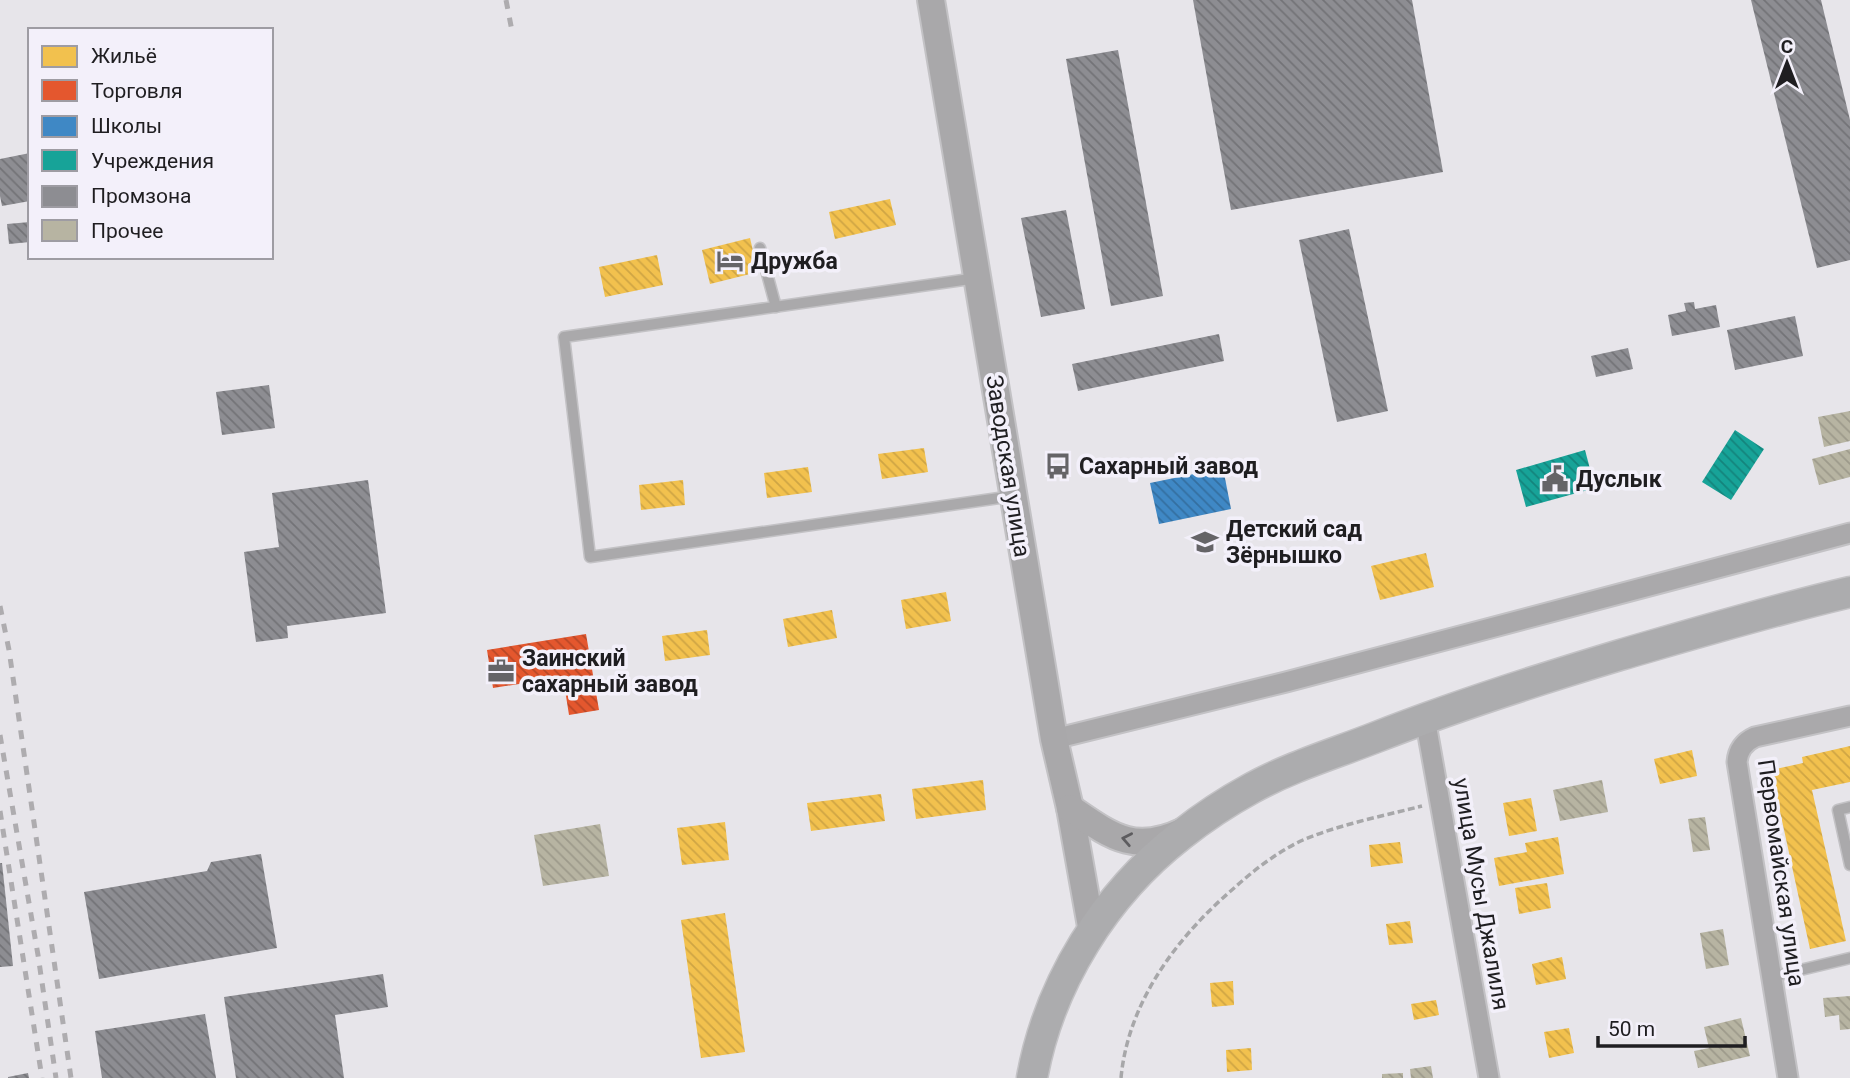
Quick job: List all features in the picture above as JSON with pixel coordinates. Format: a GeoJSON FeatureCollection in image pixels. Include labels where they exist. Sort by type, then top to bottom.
{"type":"FeatureCollection","features":[{"type":"Feature","properties":{"kind":"main road","name":"Заводская улица"},"geometry":{"type":"LineString","coordinates":[[931,0],[1054,739],[1070,808],[1092,932]]}},
{"type":"Feature","properties":{"kind":"main road"},"geometry":{"type":"LineString","coordinates":[[1032,1078],[1045,1026],[1056,996],[1077,953],[1092,932],[1140,873],[1167,847],[1189,829],[1252,788],[1309,762],[1514,688],[1703,631],[1850,592]]}},
{"type":"Feature","properties":{"kind":"main road"},"geometry":{"type":"LineString","coordinates":[[1070,808],[1110,835],[1128,840],[1144,842],[1167,839],[1189,829]]}},
{"type":"Feature","properties":{"kind":"street"},"geometry":{"type":"LineString","coordinates":[[1054,739],[1286,682],[1850,533]]}},
{"type":"Feature","properties":{"kind":"street","name":"Первомайская улица"},"geometry":{"type":"LineString","coordinates":[[1788,1078],[1738,755],[1744,744],[1755,737],[1850,716]]}},
{"type":"Feature","properties":{"kind":"street","name":"улица Мусы Джалиля"},"geometry":{"type":"LineString","coordinates":[[1425,718],[1489,1078]]}},
{"type":"Feature","properties":{"kind":"lane"},"geometry":{"type":"LineString","coordinates":[[760,248],[776,307]]}},
{"type":"Feature","properties":{"kind":"lane"},"geometry":{"type":"LineString","coordinates":[[977,278],[564,337],[590,557],[1013,496]]}},
{"type":"Feature","properties":{"kind":"lane"},"geometry":{"type":"LineString","coordinates":[[1850,807],[1838,810],[1850,865]]}},
{"type":"Feature","properties":{"kind":"lane"},"geometry":{"type":"LineString","coordinates":[[1772,977],[1850,958]]}},
{"type":"Feature","properties":{"kind":"path"},"geometry":{"type":"LineString","coordinates":[[1121,1078],[1122,1061],[1135,1019],[1150,987],[1172,952],[1193,926],[1249,874],[1303,840],[1333,829],[1440,802]]}},
{"type":"Feature","properties":{"kind":"building: Жильё"},"geometry":{"type":"Polygon","coordinates":[[[890,199],[896,225],[835,239],[829,212],[890,199]]]}},
{"type":"Feature","properties":{"kind":"building: Жильё","name":"Дружба"},"geometry":{"type":"Polygon","coordinates":[[[750,238],[758,272],[710,284],[702,250],[750,238]]]}},
{"type":"Feature","properties":{"kind":"building: Жильё"},"geometry":{"type":"Polygon","coordinates":[[[657,255],[663,285],[605,297],[599,267],[657,255]]]}},
{"type":"Feature","properties":{"kind":"building: Жильё"},"geometry":{"type":"Polygon","coordinates":[[[924,448],[928,472],[882,479],[878,454],[924,448]]]}},
{"type":"Feature","properties":{"kind":"building: Жильё"},"geometry":{"type":"Polygon","coordinates":[[[808,467],[812,492],[767,498],[764,473],[808,467]]]}},
{"type":"Feature","properties":{"kind":"building: Жильё"},"geometry":{"type":"Polygon","coordinates":[[[683,480],[685,505],[641,510],[639,485],[683,480]]]}},
{"type":"Feature","properties":{"kind":"building: Жильё"},"geometry":{"type":"Polygon","coordinates":[[[1426,553],[1434,587],[1380,600],[1371,566],[1426,553]]]}},
{"type":"Feature","properties":{"kind":"building: Жильё"},"geometry":{"type":"Polygon","coordinates":[[[946,592],[951,621],[906,629],[901,600],[946,592]]]}},
{"type":"Feature","properties":{"kind":"building: Жильё"},"geometry":{"type":"Polygon","coordinates":[[[832,610],[837,638],[788,647],[783,619],[832,610]]]}},
{"type":"Feature","properties":{"kind":"building: Жильё"},"geometry":{"type":"Polygon","coordinates":[[[707,630],[710,655],[665,661],[662,636],[707,630]]]}},
{"type":"Feature","properties":{"kind":"building: Жильё"},"geometry":{"type":"Polygon","coordinates":[[[1850,746],[1850,782],[1812,790],[1846,941],[1810,949],[1771,770],[1803,763],[1802,757],[1850,746]]]}},
{"type":"Feature","properties":{"kind":"building: Жильё"},"geometry":{"type":"Polygon","coordinates":[[[1692,750],[1697,776],[1660,784],[1654,759],[1692,750]]]}},
{"type":"Feature","properties":{"kind":"building: Жильё"},"geometry":{"type":"Polygon","coordinates":[[[983,780],[986,810],[916,819],[912,789],[983,780]]]}},
{"type":"Feature","properties":{"kind":"building: Жильё"},"geometry":{"type":"Polygon","coordinates":[[[881,794],[885,821],[811,831],[807,803],[881,794]]]}},
{"type":"Feature","properties":{"kind":"building: Жильё"},"geometry":{"type":"Polygon","coordinates":[[[1531,798],[1537,831],[1509,836],[1503,803],[1531,798]]]}},
{"type":"Feature","properties":{"kind":"building: Жильё"},"geometry":{"type":"Polygon","coordinates":[[[725,822],[729,860],[682,865],[677,828],[725,822]]]}},
{"type":"Feature","properties":{"kind":"building: Жильё"},"geometry":{"type":"Polygon","coordinates":[[[1558,837],[1564,874],[1499,886],[1494,858],[1527,852],[1525,843],[1558,837]]]}},
{"type":"Feature","properties":{"kind":"building: Жильё"},"geometry":{"type":"Polygon","coordinates":[[[1400,842],[1403,863],[1371,867],[1369,845],[1400,842]]]}},
{"type":"Feature","properties":{"kind":"building: Жильё"},"geometry":{"type":"Polygon","coordinates":[[[1547,883],[1551,908],[1519,914],[1515,888],[1547,883]]]}},
{"type":"Feature","properties":{"kind":"building: Жильё"},"geometry":{"type":"Polygon","coordinates":[[[725,913],[745,1052],[701,1058],[681,920],[725,913]]]}},
{"type":"Feature","properties":{"kind":"building: Жильё"},"geometry":{"type":"Polygon","coordinates":[[[1410,921],[1413,943],[1389,945],[1386,924],[1410,921]]]}},
{"type":"Feature","properties":{"kind":"building: Жильё"},"geometry":{"type":"Polygon","coordinates":[[[1562,957],[1566,979],[1536,985],[1532,964],[1562,957]]]}},
{"type":"Feature","properties":{"kind":"building: Жильё"},"geometry":{"type":"Polygon","coordinates":[[[1233,981],[1234,1005],[1212,1007],[1210,983],[1233,981]]]}},
{"type":"Feature","properties":{"kind":"building: Жильё"},"geometry":{"type":"Polygon","coordinates":[[[1436,1000],[1439,1015],[1414,1020],[1411,1004],[1436,1000]]]}},
{"type":"Feature","properties":{"kind":"building: Жильё"},"geometry":{"type":"Polygon","coordinates":[[[1569,1028],[1574,1053],[1549,1058],[1544,1032],[1569,1028]]]}},
{"type":"Feature","properties":{"kind":"building: Жильё"},"geometry":{"type":"Polygon","coordinates":[[[1251,1048],[1252,1070],[1227,1072],[1226,1050],[1251,1048]]]}},
{"type":"Feature","properties":{"kind":"building: Торговля"},"geometry":{"type":"Polygon","coordinates":[[[586,634],[599,710],[569,715],[563,677],[493,688],[487,650],[586,634]]]}},
{"type":"Feature","properties":{"kind":"building: Школы"},"geometry":{"type":"Polygon","coordinates":[[[1223,468],[1231,509],[1159,524],[1150,483],[1223,468]]]}},
{"type":"Feature","properties":{"kind":"building: Учреждения"},"geometry":{"type":"Polygon","coordinates":[[[1735,430],[1764,449],[1731,500],[1702,482],[1735,430]]]}},
{"type":"Feature","properties":{"kind":"building: Учреждения","name":"Дуслык"},"geometry":{"type":"Polygon","coordinates":[[[1585,450],[1595,488],[1526,507],[1516,470],[1585,450]]]}},
{"type":"Feature","properties":{"kind":"building: Промзона"},"geometry":{"type":"Polygon","coordinates":[[[1193,0],[1412,0],[1443,172],[1231,210],[1193,0]]]}},
{"type":"Feature","properties":{"kind":"building: Промзона"},"geometry":{"type":"Polygon","coordinates":[[[1751,0],[1821,0],[1850,120],[1850,260],[1817,268],[1751,0]]]}},
{"type":"Feature","properties":{"kind":"building: Промзона"},"geometry":{"type":"Polygon","coordinates":[[[1118,50],[1163,296],[1111,306],[1066,59],[1118,50]]]}},
{"type":"Feature","properties":{"kind":"building: Промзона"},"geometry":{"type":"Polygon","coordinates":[[[28,153],[28,201],[2,206],[0,159],[28,153]]]}},
{"type":"Feature","properties":{"kind":"building: Промзона"},"geometry":{"type":"Polygon","coordinates":[[[1066,210],[1085,309],[1041,317],[1021,218],[1066,210]]]}},
{"type":"Feature","properties":{"kind":"building: Промзона"},"geometry":{"type":"Polygon","coordinates":[[[28,222],[28,242],[9,244],[7,224],[28,222]]]}},
{"type":"Feature","properties":{"kind":"building: Промзона"},"geometry":{"type":"Polygon","coordinates":[[[1349,229],[1388,411],[1337,422],[1299,240],[1349,229]]]}},
{"type":"Feature","properties":{"kind":"building: Промзона"},"geometry":{"type":"Polygon","coordinates":[[[1694,302],[1695,309],[1716,305],[1720,327],[1672,336],[1668,315],[1686,311],[1684,303],[1694,302]]]}},
{"type":"Feature","properties":{"kind":"building: Промзона"},"geometry":{"type":"Polygon","coordinates":[[[1795,316],[1803,356],[1735,370],[1727,330],[1795,316]]]}},
{"type":"Feature","properties":{"kind":"building: Промзона"},"geometry":{"type":"Polygon","coordinates":[[[1219,334],[1224,361],[1078,391],[1072,364],[1219,334]]]}},
{"type":"Feature","properties":{"kind":"building: Промзона"},"geometry":{"type":"Polygon","coordinates":[[[1628,348],[1633,369],[1596,377],[1591,356],[1628,348]]]}},
{"type":"Feature","properties":{"kind":"building: Промзона"},"geometry":{"type":"Polygon","coordinates":[[[269,385],[275,428],[222,435],[216,392],[269,385]]]}},
{"type":"Feature","properties":{"kind":"building: Промзона"},"geometry":{"type":"Polygon","coordinates":[[[368,480],[386,613],[287,626],[288,638],[256,642],[244,552],[279,547],[272,493],[368,480]]]}},
{"type":"Feature","properties":{"kind":"building: Промзона"},"geometry":{"type":"Polygon","coordinates":[[[261,854],[277,948],[99,979],[84,892],[207,871],[211,862],[261,854]]]}},
{"type":"Feature","properties":{"kind":"building: Промзона"},"geometry":{"type":"Polygon","coordinates":[[[0,863],[13,966],[0,967],[0,863]]]}},
{"type":"Feature","properties":{"kind":"building: Промзона"},"geometry":{"type":"Polygon","coordinates":[[[383,974],[388,1007],[335,1015],[344,1078],[236,1078],[224,997],[383,974]]]}},
{"type":"Feature","properties":{"kind":"building: Промзона"},"geometry":{"type":"Polygon","coordinates":[[[205,1014],[216,1078],[102,1078],[95,1031],[205,1014]]]}},
{"type":"Feature","properties":{"kind":"building: Промзона"},"geometry":{"type":"Polygon","coordinates":[[[28,1073],[29,1078],[8,1078],[8,1077],[28,1073]]]}},
{"type":"Feature","properties":{"kind":"building: Прочее"},"geometry":{"type":"Polygon","coordinates":[[[1850,411],[1850,441],[1824,447],[1818,417],[1850,411]]]}},
{"type":"Feature","properties":{"kind":"building: Прочее"},"geometry":{"type":"Polygon","coordinates":[[[1850,449],[1850,477],[1819,485],[1812,459],[1850,449]]]}},
{"type":"Feature","properties":{"kind":"building: Прочее"},"geometry":{"type":"Polygon","coordinates":[[[1602,780],[1608,812],[1560,821],[1553,790],[1602,780]]]}},
{"type":"Feature","properties":{"kind":"building: Прочее"},"geometry":{"type":"Polygon","coordinates":[[[1705,817],[1710,850],[1693,852],[1688,819],[1705,817]]]}},
{"type":"Feature","properties":{"kind":"building: Прочее"},"geometry":{"type":"Polygon","coordinates":[[[600,824],[609,876],[543,886],[534,835],[600,824]]]}},
{"type":"Feature","properties":{"kind":"building: Прочее"},"geometry":{"type":"Polygon","coordinates":[[[1723,929],[1729,965],[1706,969],[1700,933],[1723,929]]]}},
{"type":"Feature","properties":{"kind":"building: Прочее"},"geometry":{"type":"Polygon","coordinates":[[[1850,996],[1850,1029],[1840,1030],[1839,1015],[1825,1017],[1823,998],[1850,996]]]}},
{"type":"Feature","properties":{"kind":"building: Прочее"},"geometry":{"type":"Polygon","coordinates":[[[1741,1018],[1750,1056],[1698,1068],[1694,1051],[1709,1048],[1704,1027],[1741,1018]]]}},
{"type":"Feature","properties":{"kind":"building: Прочее"},"geometry":{"type":"Polygon","coordinates":[[[1431,1066],[1433,1078],[1411,1078],[1410,1069],[1431,1066]]]}},
{"type":"Feature","properties":{"kind":"building: Прочее"},"geometry":{"type":"Polygon","coordinates":[[[1403,1073],[1403,1078],[1382,1078],[1382,1074],[1403,1073]]]}},
{"type":"Feature","properties":{"kind":"railway"},"geometry":{"type":"LineString","coordinates":[[506,0],[512,31]]}},
{"type":"Feature","properties":{"kind":"railway"},"geometry":{"type":"LineString","coordinates":[[0,606],[9,650],[71,1078]]}},
{"type":"Feature","properties":{"kind":"railway"},"geometry":{"type":"LineString","coordinates":[[0,735],[56,1078]]}},
{"type":"Feature","properties":{"kind":"railway"},"geometry":{"type":"LineString","coordinates":[[0,811],[42,1078]]}},
{"type":"Feature","properties":{"kind":"place","name":"Дружба"},"geometry":{"type":"Point","coordinates":[730,261]}},
{"type":"Feature","properties":{"kind":"place","name":"Сахарный завод"},"geometry":{"type":"Point","coordinates":[1058,466]}},
{"type":"Feature","properties":{"kind":"place","name":"Дуслык"},"geometry":{"type":"Point","coordinates":[1555,479]}},
{"type":"Feature","properties":{"kind":"place","name":"Детский сад Зёрнышко"},"geometry":{"type":"Point","coordinates":[1205,542]}},
{"type":"Feature","properties":{"kind":"place","name":"Заинский сахарный завод"},"geometry":{"type":"Point","coordinates":[501,671]}}]}
